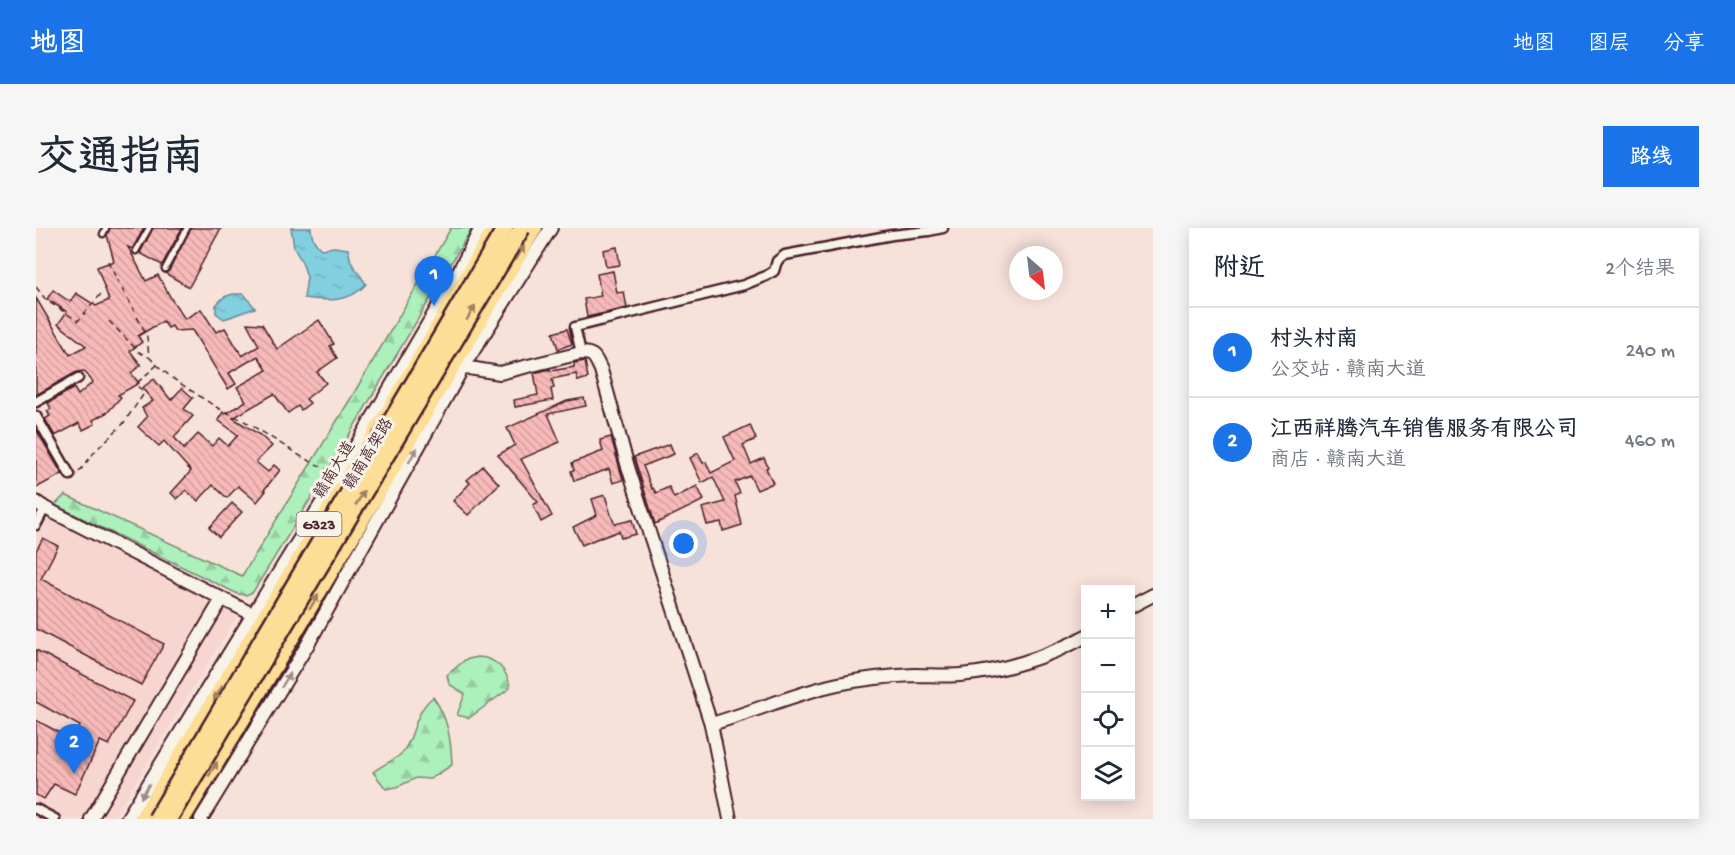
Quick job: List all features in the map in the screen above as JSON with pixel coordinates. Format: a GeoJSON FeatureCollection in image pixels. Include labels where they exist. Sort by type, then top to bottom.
{"type":"FeatureCollection","features":[{"type":"Feature","properties":{"kind":"highway","name":"赣南高架路"},"geometry":{"type":"LineString","coordinates":[[156,819],[506,228]]}},
{"type":"Feature","properties":{"kind":"highway","name":"赣南高架路"},"geometry":{"type":"LineString","coordinates":[[169,819],[522,228]]}},
{"type":"Feature","properties":{"kind":"main road","name":"赣南大道"},"geometry":{"type":"LineString","coordinates":[[142,819],[398,395],[495,228]]}},
{"type":"Feature","properties":{"kind":"main road","name":"G323"},"geometry":{"type":"LineString","coordinates":[[183,819],[508,274],[540,230]]}},
{"type":"Feature","properties":{"kind":"main road"},"geometry":{"type":"LineString","coordinates":[[478,258],[508,274]]}},
{"type":"Feature","properties":{"kind":"street"},"geometry":{"type":"LineString","coordinates":[[127,819],[339,475],[458,273],[481,228]]}},
{"type":"Feature","properties":{"kind":"street"},"geometry":{"type":"LineString","coordinates":[[580,353],[575,327],[744,285],[774,271],[777,261],[785,255],[892,234],[943,228]]}},
{"type":"Feature","properties":{"kind":"street"},"geometry":{"type":"LineString","coordinates":[[201,819],[308,644],[540,230]]}},
{"type":"Feature","properties":{"kind":"street"},"geometry":{"type":"LineString","coordinates":[[463,367],[500,373],[580,353],[589,353],[595,357],[601,369],[634,487],[711,724],[730,819]]}},
{"type":"Feature","properties":{"kind":"street"},"geometry":{"type":"LineString","coordinates":[[36,402],[78,378]]}},
{"type":"Feature","properties":{"kind":"street"},"geometry":{"type":"LineString","coordinates":[[36,416],[70,475]]}},
{"type":"Feature","properties":{"kind":"street"},"geometry":{"type":"LineString","coordinates":[[36,525],[41,505],[252,614]]}},
{"type":"Feature","properties":{"kind":"street"},"geometry":{"type":"LineString","coordinates":[[1135,605],[1153,595]]}},
{"type":"Feature","properties":{"kind":"street"},"geometry":{"type":"LineString","coordinates":[[91,819],[222,599]]}},
{"type":"Feature","properties":{"kind":"street"},"geometry":{"type":"LineString","coordinates":[[711,724],[835,685],[879,678],[961,675],[986,671],[1059,649],[1081,638]]}},
{"type":"Feature","properties":{"kind":"street"},"geometry":{"type":"LineString","coordinates":[[36,809],[55,819]]}},
{"type":"Feature","properties":{"kind":"lane"},"geometry":{"type":"LineString","coordinates":[[103,234],[106,228]]}},
{"type":"Feature","properties":{"kind":"lane"},"geometry":{"type":"LineString","coordinates":[[136,251],[149,228]]}},
{"type":"Feature","properties":{"kind":"lane"},"geometry":{"type":"LineString","coordinates":[[165,269],[187,228]]}},
{"type":"Feature","properties":{"kind":"path"},"geometry":{"type":"LineString","coordinates":[[108,261],[147,337],[149,357]]}},
{"type":"Feature","properties":{"kind":"path"},"geometry":{"type":"LineString","coordinates":[[36,287],[46,300],[78,321],[101,294]]}},
{"type":"Feature","properties":{"kind":"path"},"geometry":{"type":"LineString","coordinates":[[109,321],[139,352],[149,357],[172,378],[216,407],[339,475]]}},
{"type":"Feature","properties":{"kind":"path"},"geometry":{"type":"LineString","coordinates":[[70,475],[80,471],[96,450],[123,424],[143,395],[137,383],[157,365]]}},
{"type":"Feature","properties":{"kind":"shaded area"},"geometry":{"type":"Polygon","coordinates":[[[36,508],[237,616],[113,819],[36,819],[36,508]]]}},
{"type":"Feature","properties":{"kind":"green space"},"geometry":{"type":"Polygon","coordinates":[[[451,228],[472,228],[253,592],[246,595],[238,594],[55,505],[65,495],[242,576],[451,228]]]}},
{"type":"Feature","properties":{"kind":"green space"},"geometry":{"type":"Polygon","coordinates":[[[477,657],[489,659],[500,666],[507,676],[510,688],[469,718],[457,715],[465,694],[449,684],[447,675],[465,660],[477,657]]]}},
{"type":"Feature","properties":{"kind":"green space"},"geometry":{"type":"Polygon","coordinates":[[[433,697],[448,729],[452,765],[430,779],[416,778],[397,787],[386,789],[373,772],[396,758],[406,748],[421,711],[433,697]]]}},
{"type":"Feature","properties":{"kind":"water"},"geometry":{"type":"Polygon","coordinates":[[[291,228],[311,228],[313,240],[321,249],[334,247],[348,249],[351,262],[366,284],[353,295],[345,298],[321,300],[304,298],[307,277],[294,248],[291,228]]]}},
{"type":"Feature","properties":{"kind":"water"},"geometry":{"type":"Polygon","coordinates":[[[244,294],[255,308],[224,319],[216,313],[216,305],[224,297],[244,294]]]}},
{"type":"Feature","properties":{"kind":"building"},"geometry":{"type":"Polygon","coordinates":[[[110,228],[144,228],[132,249],[128,247],[146,281],[158,275],[185,319],[201,309],[216,332],[225,328],[242,356],[259,346],[247,323],[262,324],[277,349],[319,320],[334,344],[330,346],[337,358],[317,372],[326,383],[306,399],[310,403],[301,410],[298,406],[288,413],[274,394],[233,418],[260,435],[272,446],[256,462],[268,472],[274,465],[280,470],[257,502],[238,486],[227,498],[213,485],[198,501],[186,490],[177,499],[171,493],[191,471],[164,441],[159,446],[138,427],[147,417],[142,408],[153,401],[142,388],[154,379],[171,400],[182,388],[193,398],[184,409],[193,416],[174,437],[184,449],[198,434],[212,446],[219,438],[228,446],[238,435],[218,420],[223,412],[225,414],[246,401],[237,387],[267,370],[258,356],[229,373],[236,384],[228,389],[192,330],[175,331],[172,326],[168,328],[163,321],[138,336],[142,342],[130,351],[141,365],[131,373],[139,383],[118,395],[121,397],[108,412],[93,420],[95,424],[83,430],[79,423],[55,436],[45,419],[50,416],[47,411],[51,409],[48,403],[74,388],[78,395],[93,382],[84,371],[77,372],[36,395],[36,298],[70,355],[86,346],[58,324],[67,312],[47,299],[53,290],[70,302],[76,293],[96,306],[109,300],[97,267],[114,261],[107,235],[110,228]]]}},
{"type":"Feature","properties":{"kind":"building"},"geometry":{"type":"Polygon","coordinates":[[[153,228],[182,228],[162,265],[140,253],[153,228]]]}},
{"type":"Feature","properties":{"kind":"building"},"geometry":{"type":"Polygon","coordinates":[[[191,228],[221,228],[189,287],[165,273],[169,271],[191,228]]]}},
{"type":"Feature","properties":{"kind":"building"},"geometry":{"type":"Polygon","coordinates":[[[617,247],[620,265],[606,267],[603,250],[617,247]]]}},
{"type":"Feature","properties":{"kind":"building"},"geometry":{"type":"Polygon","coordinates":[[[613,271],[617,293],[624,292],[627,308],[587,317],[584,299],[601,296],[597,274],[613,271]]]}},
{"type":"Feature","properties":{"kind":"building"},"geometry":{"type":"Polygon","coordinates":[[[567,329],[572,344],[558,349],[553,333],[567,329]]]}},
{"type":"Feature","properties":{"kind":"building"},"geometry":{"type":"Polygon","coordinates":[[[585,361],[588,378],[578,381],[576,374],[552,379],[553,400],[515,407],[514,400],[538,395],[534,373],[574,367],[574,363],[585,361]]]}},
{"type":"Feature","properties":{"kind":"building"},"geometry":{"type":"Polygon","coordinates":[[[584,398],[586,406],[548,414],[560,442],[521,459],[552,516],[541,522],[533,505],[538,502],[498,455],[515,445],[507,428],[567,401],[584,398]]]}},
{"type":"Feature","properties":{"kind":"building"},"geometry":{"type":"Polygon","coordinates":[[[750,425],[756,439],[743,445],[751,464],[764,458],[773,483],[757,490],[750,476],[735,482],[740,493],[735,496],[742,525],[723,531],[721,522],[707,525],[702,508],[725,502],[713,477],[702,483],[690,458],[698,453],[703,463],[706,462],[711,473],[735,461],[724,437],[750,425]]]}},
{"type":"Feature","properties":{"kind":"building"},"geometry":{"type":"Polygon","coordinates":[[[36,429],[62,474],[36,488],[36,429]]]}},
{"type":"Feature","properties":{"kind":"building"},"geometry":{"type":"Polygon","coordinates":[[[611,437],[623,480],[613,483],[609,469],[574,481],[571,471],[574,470],[572,463],[603,451],[600,440],[611,437]]]}},
{"type":"Feature","properties":{"kind":"building"},"geometry":{"type":"Polygon","coordinates":[[[670,444],[674,454],[643,466],[652,489],[656,493],[669,487],[674,498],[697,486],[704,500],[655,524],[634,457],[670,444]]]}},
{"type":"Feature","properties":{"kind":"building"},"geometry":{"type":"Polygon","coordinates":[[[483,466],[499,484],[468,515],[453,501],[470,483],[467,480],[483,466]]]}},
{"type":"Feature","properties":{"kind":"building"},"geometry":{"type":"Polygon","coordinates":[[[605,495],[615,524],[632,520],[636,534],[621,538],[619,531],[582,545],[573,527],[597,515],[592,499],[605,495]]]}},
{"type":"Feature","properties":{"kind":"building"},"geometry":{"type":"Polygon","coordinates":[[[232,503],[242,512],[219,537],[209,528],[232,503]]]}},
{"type":"Feature","properties":{"kind":"building"},"geometry":{"type":"Polygon","coordinates":[[[43,538],[58,546],[41,579],[164,644],[141,685],[36,629],[36,551],[43,538]]]}},
{"type":"Feature","properties":{"kind":"building"},"geometry":{"type":"Polygon","coordinates":[[[36,650],[133,701],[109,745],[100,741],[75,794],[54,784],[44,799],[36,795],[36,720],[73,740],[80,726],[36,702],[36,650]]]}},
{"type":"Feature","properties":{"kind":"place","name":"村头村南"},"geometry":{"type":"Point","coordinates":[434,306]}},
{"type":"Feature","properties":{"kind":"place","name":"江西祥腾汽车销售服务有限公司"},"geometry":{"type":"Point","coordinates":[74,774]}}]}
